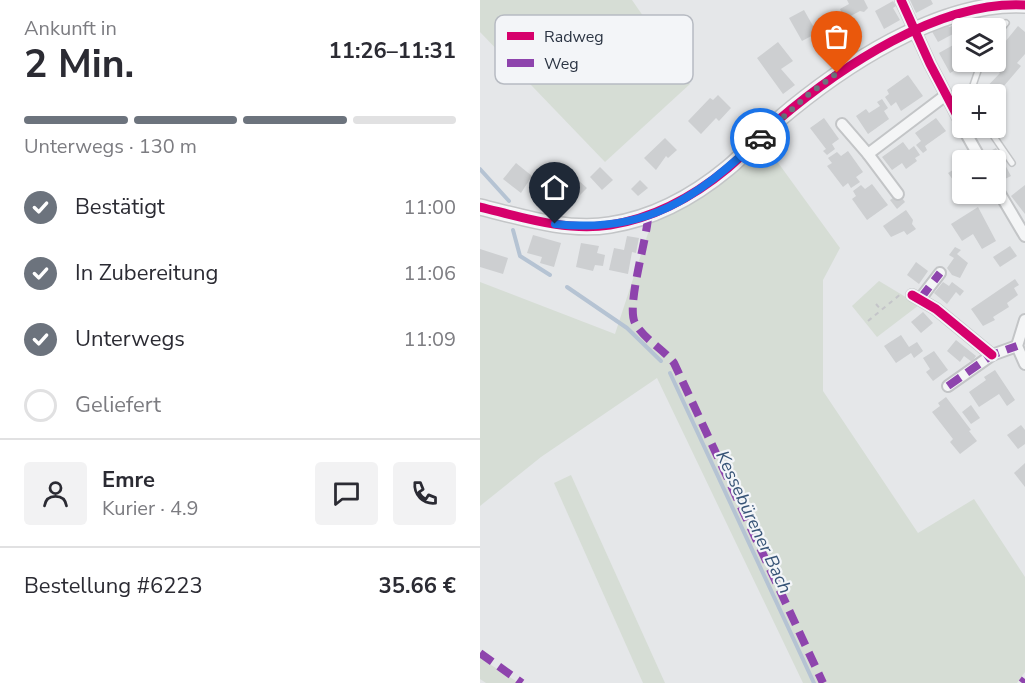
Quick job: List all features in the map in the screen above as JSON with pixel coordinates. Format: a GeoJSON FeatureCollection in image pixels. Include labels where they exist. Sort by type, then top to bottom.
{"type":"FeatureCollection","features":[{"type":"Feature","properties":{"kind":"main road"},"geometry":{"type":"LineString","coordinates":[[480,207],[527,219],[581,227],[608,226],[652,215],[697,191],[728,168],[809,94],[837,73],[912,25],[949,9],[965,5],[1022,3]]}},
{"type":"Feature","properties":{"kind":"street"},"geometry":{"type":"LineString","coordinates":[[901,0],[952,106]]}},
{"type":"Feature","properties":{"kind":"street"},"geometry":{"type":"LineString","coordinates":[[868,154],[946,95]]}},
{"type":"Feature","properties":{"kind":"street"},"geometry":{"type":"LineString","coordinates":[[842,124],[898,194]]}},
{"type":"Feature","properties":{"kind":"street"},"geometry":{"type":"LineString","coordinates":[[1006,204],[1025,236]]}},
{"type":"Feature","properties":{"kind":"street"},"geometry":{"type":"LineString","coordinates":[[940,273],[916,297],[992,355]]}},
{"type":"Feature","properties":{"kind":"street"},"geometry":{"type":"LineString","coordinates":[[1025,320],[1017,345],[1025,364]]}},
{"type":"Feature","properties":{"kind":"street"},"geometry":{"type":"LineString","coordinates":[[948,386],[992,355],[1017,345]]}},
{"type":"Feature","properties":{"kind":"lane"},"geometry":{"type":"LineString","coordinates":[[995,138],[1012,163]]}},
{"type":"Feature","properties":{"kind":"path"},"geometry":{"type":"LineString","coordinates":[[868,321],[904,291],[916,297]]}},
{"type":"Feature","properties":{"kind":"path"},"geometry":{"type":"LineString","coordinates":[[876,304],[881,310]]}},
{"type":"Feature","properties":{"kind":"shaded area"},"geometry":{"type":"Polygon","coordinates":[[[480,0],[632,0],[642,15],[495,15],[495,48],[480,32],[480,0]]]}},
{"type":"Feature","properties":{"kind":"shaded area"},"geometry":{"type":"Polygon","coordinates":[[[530,84],[690,84],[605,162],[530,84]]]}},
{"type":"Feature","properties":{"kind":"shaded area"},"geometry":{"type":"Polygon","coordinates":[[[763,142],[840,248],[823,280],[823,391],[918,533],[974,499],[1025,577],[1025,672],[1017,683],[803,683],[657,378],[541,457],[480,506],[480,282],[615,334],[652,221],[763,142]]]}},
{"type":"Feature","properties":{"kind":"shaded area"},"geometry":{"type":"Polygon","coordinates":[[[879,281],[919,305],[877,337],[852,306],[879,281]]]}},
{"type":"Feature","properties":{"kind":"shaded area"},"geometry":{"type":"Polygon","coordinates":[[[571,475],[665,683],[643,683],[554,483],[571,475]]]}},
{"type":"Feature","properties":{"kind":"shaded area"},"geometry":{"type":"Polygon","coordinates":[[[480,657],[519,683],[486,683],[480,679],[480,657]]]}},
{"type":"Feature","properties":{"kind":"building"},"geometry":{"type":"Polygon","coordinates":[[[847,0],[864,0],[868,8],[864,12],[860,11],[845,19],[840,9],[849,4],[847,0]]]}},
{"type":"Feature","properties":{"kind":"building"},"geometry":{"type":"Polygon","coordinates":[[[910,0],[931,0],[933,4],[916,13],[910,0]]]}},
{"type":"Feature","properties":{"kind":"building"},"geometry":{"type":"Polygon","coordinates":[[[893,1],[896,6],[893,8],[900,20],[884,29],[875,11],[893,1]]]}},
{"type":"Feature","properties":{"kind":"building"},"geometry":{"type":"Polygon","coordinates":[[[804,10],[817,33],[802,41],[789,18],[804,10]]]}},
{"type":"Feature","properties":{"kind":"building"},"geometry":{"type":"Polygon","coordinates":[[[980,14],[981,18],[964,18],[964,16],[980,14]]]}},
{"type":"Feature","properties":{"kind":"building"},"geometry":{"type":"Polygon","coordinates":[[[945,20],[949,27],[952,26],[952,35],[938,42],[930,28],[945,20]]]}},
{"type":"Feature","properties":{"kind":"building"},"geometry":{"type":"Polygon","coordinates":[[[1018,26],[1025,32],[1025,54],[1017,63],[1021,66],[1006,84],[990,84],[999,72],[1006,72],[1006,41],[1018,26]]]}},
{"type":"Feature","properties":{"kind":"building"},"geometry":{"type":"Polygon","coordinates":[[[778,42],[793,61],[781,69],[795,85],[783,94],[757,58],[778,42]]]}},
{"type":"Feature","properties":{"kind":"building"},"geometry":{"type":"Polygon","coordinates":[[[952,46],[952,72],[950,73],[939,53],[952,46]]]}},
{"type":"Feature","properties":{"kind":"building"},"geometry":{"type":"Polygon","coordinates":[[[908,75],[923,96],[901,111],[896,102],[891,106],[885,97],[889,94],[887,90],[908,75]]]}},
{"type":"Feature","properties":{"kind":"building"},"geometry":{"type":"Polygon","coordinates":[[[718,95],[731,108],[719,121],[716,118],[701,134],[688,121],[710,98],[713,100],[718,95]]]}},
{"type":"Feature","properties":{"kind":"building"},"geometry":{"type":"Polygon","coordinates":[[[882,99],[888,108],[884,111],[889,119],[868,134],[856,116],[866,109],[869,113],[880,106],[877,102],[882,99]]]}},
{"type":"Feature","properties":{"kind":"building"},"geometry":{"type":"Polygon","coordinates":[[[824,118],[839,139],[832,144],[835,149],[827,155],[823,151],[826,149],[810,128],[824,118]]]}},
{"type":"Feature","properties":{"kind":"building"},"geometry":{"type":"Polygon","coordinates":[[[936,118],[946,131],[925,146],[927,150],[923,153],[916,145],[921,141],[915,133],[936,118]]]}},
{"type":"Feature","properties":{"kind":"building"},"geometry":{"type":"Polygon","coordinates":[[[665,138],[677,150],[668,158],[666,156],[656,170],[644,158],[665,138]]]}},
{"type":"Feature","properties":{"kind":"building"},"geometry":{"type":"Polygon","coordinates":[[[903,142],[909,150],[914,146],[920,155],[915,158],[917,161],[906,169],[902,163],[892,170],[882,157],[903,142]]]}},
{"type":"Feature","properties":{"kind":"building"},"geometry":{"type":"Polygon","coordinates":[[[848,151],[863,172],[856,177],[860,182],[851,188],[848,183],[843,187],[827,166],[832,163],[828,158],[837,152],[841,156],[848,151]]]}},
{"type":"Feature","properties":{"kind":"building"},"geometry":{"type":"Polygon","coordinates":[[[516,163],[532,176],[521,193],[503,179],[516,163]]]}},
{"type":"Feature","properties":{"kind":"building"},"geometry":{"type":"Polygon","coordinates":[[[600,167],[613,180],[602,190],[590,177],[600,167]]]}},
{"type":"Feature","properties":{"kind":"building"},"geometry":{"type":"Polygon","coordinates":[[[1006,167],[1011,176],[1006,178],[1006,167]]]}},
{"type":"Feature","properties":{"kind":"building"},"geometry":{"type":"Polygon","coordinates":[[[567,170],[587,188],[576,199],[562,184],[567,179],[562,174],[567,170]]]}},
{"type":"Feature","properties":{"kind":"building"},"geometry":{"type":"Polygon","coordinates":[[[538,174],[546,181],[540,189],[531,182],[538,174]]]}},
{"type":"Feature","properties":{"kind":"building"},"geometry":{"type":"Polygon","coordinates":[[[640,180],[648,188],[638,196],[631,189],[640,180]]]}},
{"type":"Feature","properties":{"kind":"building"},"geometry":{"type":"Polygon","coordinates":[[[872,184],[888,205],[867,220],[852,199],[856,196],[853,191],[861,185],[865,189],[872,184]]]}},
{"type":"Feature","properties":{"kind":"building"},"geometry":{"type":"Polygon","coordinates":[[[1025,185],[1025,214],[1011,196],[1025,185]]]}},
{"type":"Feature","properties":{"kind":"building"},"geometry":{"type":"Polygon","coordinates":[[[544,187],[550,191],[552,188],[571,203],[562,214],[538,195],[544,187]]]}},
{"type":"Feature","properties":{"kind":"building"},"geometry":{"type":"Polygon","coordinates":[[[899,194],[905,202],[897,209],[890,200],[899,194]]]}},
{"type":"Feature","properties":{"kind":"building"},"geometry":{"type":"Polygon","coordinates":[[[978,207],[996,241],[982,249],[973,234],[962,241],[951,224],[978,207]]]}},
{"type":"Feature","properties":{"kind":"building"},"geometry":{"type":"Polygon","coordinates":[[[906,210],[916,229],[907,235],[904,231],[891,237],[883,226],[906,210]]]}},
{"type":"Feature","properties":{"kind":"building"},"geometry":{"type":"Polygon","coordinates":[[[533,235],[561,243],[554,267],[540,263],[542,257],[527,253],[533,235]]]}},
{"type":"Feature","properties":{"kind":"building"},"geometry":{"type":"Polygon","coordinates":[[[627,236],[639,238],[636,253],[632,252],[628,274],[609,270],[614,248],[624,250],[627,236]]]}},
{"type":"Feature","properties":{"kind":"building"},"geometry":{"type":"Polygon","coordinates":[[[581,243],[599,246],[597,253],[605,255],[603,266],[595,265],[593,271],[576,267],[581,243]]]}},
{"type":"Feature","properties":{"kind":"building"},"geometry":{"type":"Polygon","coordinates":[[[1010,246],[1017,256],[1000,267],[993,257],[1010,246]]]}},
{"type":"Feature","properties":{"kind":"building"},"geometry":{"type":"Polygon","coordinates":[[[955,247],[961,250],[957,254],[968,263],[960,278],[952,275],[947,268],[954,258],[949,255],[955,247]]]}},
{"type":"Feature","properties":{"kind":"building"},"geometry":{"type":"Polygon","coordinates":[[[480,249],[508,258],[503,274],[480,267],[480,249]]]}},
{"type":"Feature","properties":{"kind":"building"},"geometry":{"type":"Polygon","coordinates":[[[916,262],[928,271],[919,284],[907,275],[916,262]]]}},
{"type":"Feature","properties":{"kind":"building"},"geometry":{"type":"Polygon","coordinates":[[[1015,279],[1019,285],[1014,288],[1018,295],[1007,303],[1009,307],[993,317],[995,320],[983,326],[971,309],[1015,279]]]}},
{"type":"Feature","properties":{"kind":"building"},"geometry":{"type":"Polygon","coordinates":[[[943,282],[949,286],[952,282],[964,291],[960,296],[956,292],[947,304],[934,293],[943,282]]]}},
{"type":"Feature","properties":{"kind":"building"},"geometry":{"type":"Polygon","coordinates":[[[923,312],[933,323],[921,333],[911,322],[923,312]]]}},
{"type":"Feature","properties":{"kind":"building"},"geometry":{"type":"Polygon","coordinates":[[[901,335],[909,347],[917,342],[923,351],[914,358],[911,353],[896,363],[884,346],[901,335]]]}},
{"type":"Feature","properties":{"kind":"building"},"geometry":{"type":"Polygon","coordinates":[[[956,340],[976,356],[972,362],[964,356],[960,362],[947,351],[956,340]]]}},
{"type":"Feature","properties":{"kind":"building"},"geometry":{"type":"Polygon","coordinates":[[[934,351],[948,370],[933,381],[926,372],[930,369],[923,358],[934,351]]]}},
{"type":"Feature","properties":{"kind":"building"},"geometry":{"type":"Polygon","coordinates":[[[995,370],[1015,400],[1007,406],[999,394],[979,407],[969,392],[986,380],[984,377],[995,370]]]}},
{"type":"Feature","properties":{"kind":"building"},"geometry":{"type":"Polygon","coordinates":[[[946,397],[977,441],[960,454],[950,442],[953,439],[932,412],[946,397]]]}},
{"type":"Feature","properties":{"kind":"building"},"geometry":{"type":"Polygon","coordinates":[[[971,405],[980,418],[971,424],[962,412],[971,405]]]}},
{"type":"Feature","properties":{"kind":"building"},"geometry":{"type":"Polygon","coordinates":[[[1021,425],[1025,430],[1025,444],[1018,449],[1007,435],[1021,425]]]}},
{"type":"Feature","properties":{"kind":"building"},"geometry":{"type":"Polygon","coordinates":[[[1025,463],[1025,487],[1014,473],[1025,463]]]}},
{"type":"Feature","properties":{"kind":"waterway","name":"Kessebürener Bach"},"geometry":{"type":"LineString","coordinates":[[480,169],[509,201]]}},
{"type":"Feature","properties":{"kind":"waterway","name":"Kessebürener Bach"},"geometry":{"type":"LineString","coordinates":[[513,230],[520,256],[550,275]]}},
{"type":"Feature","properties":{"kind":"waterway","name":"Kessebürener Bach"},"geometry":{"type":"LineString","coordinates":[[567,287],[627,328],[661,361]]}},
{"type":"Feature","properties":{"kind":"waterway","name":"Kessebürener Bach"},"geometry":{"type":"LineString","coordinates":[[670,373],[814,683]]}},
{"type":"Feature","properties":{"kind":"marked path"},"geometry":{"type":"LineString","coordinates":[[648,217],[633,302],[635,323],[643,334],[674,363],[823,683]]}},
{"type":"Feature","properties":{"kind":"marked path"},"geometry":{"type":"LineString","coordinates":[[920,299],[940,273]]}},
{"type":"Feature","properties":{"kind":"marked path"},"geometry":{"type":"LineString","coordinates":[[948,386],[992,355],[1017,346]]}},
{"type":"Feature","properties":{"kind":"marked path"},"geometry":{"type":"LineString","coordinates":[[480,653],[522,683]]}},
{"type":"Feature","properties":{"kind":"marked path"},"geometry":{"type":"LineString","coordinates":[[1022,683],[1025,679]]}},
{"type":"Feature","properties":{"kind":"cycle path"},"geometry":{"type":"LineString","coordinates":[[901,0],[952,106]]}},
{"type":"Feature","properties":{"kind":"cycle path"},"geometry":{"type":"LineString","coordinates":[[480,207],[528,219],[577,227],[627,222],[658,212],[687,197],[715,178],[802,101],[830,80],[892,41],[959,14],[992,6],[1025,5]]}},
{"type":"Feature","properties":{"kind":"cycle path"},"geometry":{"type":"LineString","coordinates":[[912,295],[936,309],[992,355]]}},
{"type":"Feature","properties":{"kind":"way so far"},"geometry":{"type":"LineString","coordinates":[[760,138],[809,94],[837,73]]}},
{"type":"Feature","properties":{"kind":"route"},"geometry":{"type":"LineString","coordinates":[[555,224],[581,227],[608,226],[652,215],[697,191],[728,168],[760,138]]}}]}
